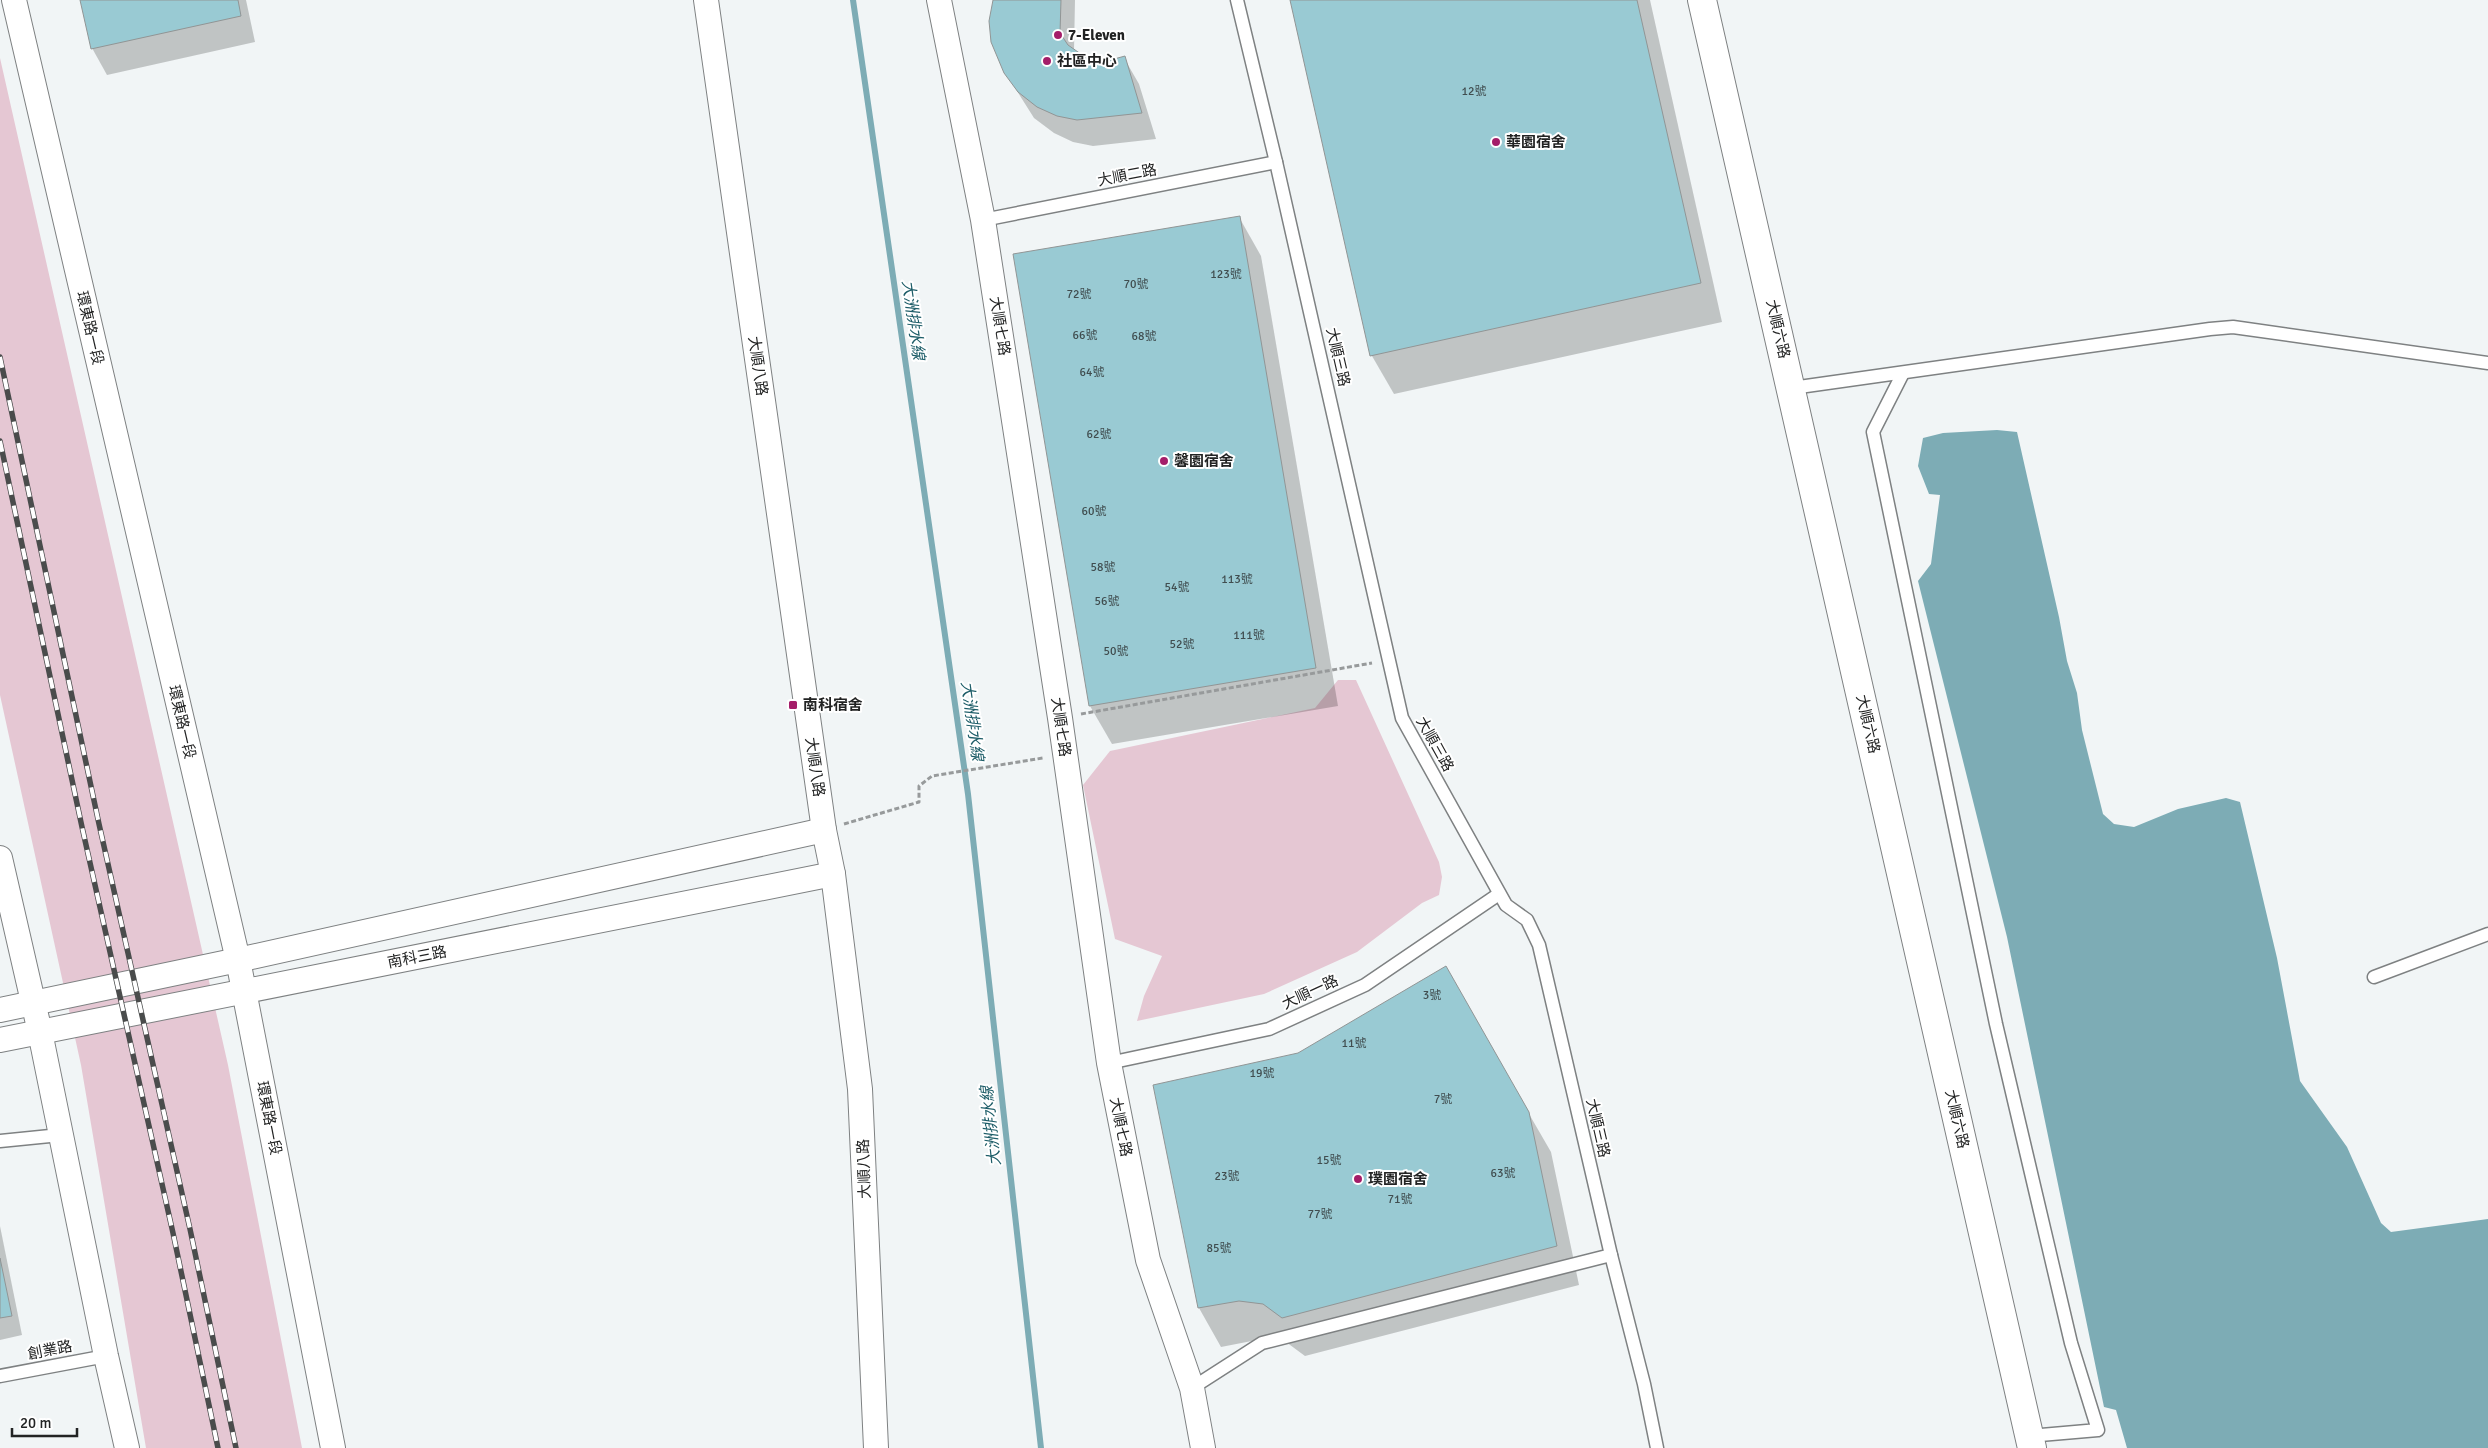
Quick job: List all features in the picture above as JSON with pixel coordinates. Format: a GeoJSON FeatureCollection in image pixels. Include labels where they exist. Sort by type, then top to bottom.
{"type":"FeatureCollection","features":[{"type":"Feature","properties":{"kind":"street","name":"環東路一段"},"geometry":{"type":"LineString","coordinates":[[14,0],[238,960],[333,1448]]}},
{"type":"Feature","properties":{"kind":"street","name":"大順八路"},"geometry":{"type":"LineString","coordinates":[[706,0],[824,830],[833,874],[860,1088],[876,1448]]}},
{"type":"Feature","properties":{"kind":"street","name":"大順七路"},"geometry":{"type":"LineString","coordinates":[[939,0],[983,220],[1060,718],[1109,1063],[1148,1260],[1192,1388],[1204,1448]]}},
{"type":"Feature","properties":{"kind":"street","name":"大順六路"},"geometry":{"type":"LineString","coordinates":[[1702,0],[1792,388],[2030,1442]]}},
{"type":"Feature","properties":{"kind":"street"},"geometry":{"type":"LineString","coordinates":[[0,1010],[238,960],[824,830]]}},
{"type":"Feature","properties":{"kind":"street"},"geometry":{"type":"LineString","coordinates":[[0,858],[40,1032],[106,1356],[127,1448]]}},
{"type":"Feature","properties":{"kind":"street","name":"南科三路"},"geometry":{"type":"LineString","coordinates":[[0,1040],[833,874]]}},
{"type":"Feature","properties":{"kind":"lane","name":"大順三路"},"geometry":{"type":"LineString","coordinates":[[1236,0],[1276,162],[1402,718],[1506,905],[1527,920],[1539,945],[1610,1256],[1644,1384],[1656,1448]]}},
{"type":"Feature","properties":{"kind":"lane","name":"大順二路"},"geometry":{"type":"LineString","coordinates":[[983,220],[1276,162]]}},
{"type":"Feature","properties":{"kind":"lane"},"geometry":{"type":"LineString","coordinates":[[1792,388],[2210,329],[2233,328],[2488,363]]}},
{"type":"Feature","properties":{"kind":"lane"},"geometry":{"type":"LineString","coordinates":[[1903,372],[1873,432],[1996,1024],[2071,1343],[2098,1430],[2030,1442]]}},
{"type":"Feature","properties":{"kind":"lane","name":"大順一路"},"geometry":{"type":"LineString","coordinates":[[1109,1063],[1269,1029],[1365,985],[1500,894]]}},
{"type":"Feature","properties":{"kind":"lane"},"geometry":{"type":"LineString","coordinates":[[2374,977],[2488,934]]}},
{"type":"Feature","properties":{"kind":"lane"},"geometry":{"type":"LineString","coordinates":[[0,1141],[60,1135]]}},
{"type":"Feature","properties":{"kind":"lane"},"geometry":{"type":"LineString","coordinates":[[1192,1388],[1262,1343],[1610,1256]]}},
{"type":"Feature","properties":{"kind":"lane","name":"創業路"},"geometry":{"type":"LineString","coordinates":[[0,1376],[106,1356]]}},
{"type":"Feature","properties":{"kind":"path"},"geometry":{"type":"LineString","coordinates":[[1060,718],[1390,660]]}},
{"type":"Feature","properties":{"kind":"path"},"geometry":{"type":"LineString","coordinates":[[824,830],[919,802],[919,786],[932,776],[1043,758]]}},
{"type":"Feature","properties":{"kind":"shaded area"},"geometry":{"type":"Polygon","coordinates":[[[0,58],[228,1065],[302,1448],[146,1448],[81,1065],[0,695],[0,58]]]}},
{"type":"Feature","properties":{"kind":"shaded area"},"geometry":{"type":"Polygon","coordinates":[[[1338,680],[1356,680],[1439,862],[1442,877],[1439,895],[1422,903],[1357,952],[1264,994],[1137,1021],[1144,996],[1162,956],[1115,939],[1083,785],[1110,751],[1315,708],[1338,680]]]}},
{"type":"Feature","properties":{"kind":"water"},"geometry":{"type":"Polygon","coordinates":[[[1997,430],[2017,432],[2059,617],[2067,661],[2077,693],[2082,730],[2103,814],[2114,824],[2134,827],[2178,809],[2226,798],[2240,802],[2277,958],[2300,1081],[2347,1147],[2381,1223],[2391,1232],[2488,1219],[2488,1448],[2127,1448],[2116,1410],[2104,1407],[2007,937],[1918,581],[1931,564],[1940,495],[1929,494],[1918,466],[1923,438],[1943,433],[1997,430]]]}},
{"type":"Feature","properties":{"kind":"building"},"geometry":{"type":"Polygon","coordinates":[[[80,0],[238,0],[241,16],[91,49],[80,0]]]}},
{"type":"Feature","properties":{"kind":"building","name":"社區中心"},"geometry":{"type":"Polygon","coordinates":[[[993,0],[1061,0],[1060,33],[1068,45],[1088,59],[1103,62],[1125,56],[1142,113],[1077,120],[1057,116],[1037,107],[1018,92],[1004,73],[991,42],[989,21],[993,0]]]}},
{"type":"Feature","properties":{"kind":"building","name":"華園宿舍"},"geometry":{"type":"Polygon","coordinates":[[[1290,0],[1637,0],[1701,283],[1370,356],[1290,0]]]}},
{"type":"Feature","properties":{"kind":"building","name":"馨園宿舍"},"geometry":{"type":"Polygon","coordinates":[[[1240,216],[1316,668],[1089,706],[1013,254],[1240,216]]]}},
{"type":"Feature","properties":{"kind":"building","name":"璞園宿舍"},"geometry":{"type":"Polygon","coordinates":[[[1446,966],[1529,1112],[1557,1246],[1282,1318],[1263,1304],[1239,1301],[1198,1308],[1153,1085],[1298,1053],[1446,966]]]}},
{"type":"Feature","properties":{"kind":"building"},"geometry":{"type":"Polygon","coordinates":[[[0,1258],[12,1316],[0,1318],[0,1258]]]}},
{"type":"Feature","properties":{"kind":"waterway","name":"大洲排水線"},"geometry":{"type":"LineString","coordinates":[[853,0],[968,794],[1041,1448]]}},
{"type":"Feature","properties":{"kind":"railway"},"geometry":{"type":"LineString","coordinates":[[0,357],[99,824],[190,1229],[236,1448]]}},
{"type":"Feature","properties":{"kind":"railway"},"geometry":{"type":"LineString","coordinates":[[0,441],[82,827],[173,1233],[218,1448]]}},
{"type":"Feature","properties":{"kind":"place","name":"7-Eleven"},"geometry":{"type":"Point","coordinates":[1058,35]}},
{"type":"Feature","properties":{"kind":"place","name":"社區中心"},"geometry":{"type":"Point","coordinates":[1047,61]}},
{"type":"Feature","properties":{"kind":"place","name":"華園宿舍"},"geometry":{"type":"Point","coordinates":[1496,142]}},
{"type":"Feature","properties":{"kind":"place","name":"馨園宿舍"},"geometry":{"type":"Point","coordinates":[1164,461]}},
{"type":"Feature","properties":{"kind":"place","name":"南科宿舍"},"geometry":{"type":"Point","coordinates":[793,705]}},
{"type":"Feature","properties":{"kind":"place","name":"璞園宿舍"},"geometry":{"type":"Point","coordinates":[1358,1179]}}]}
